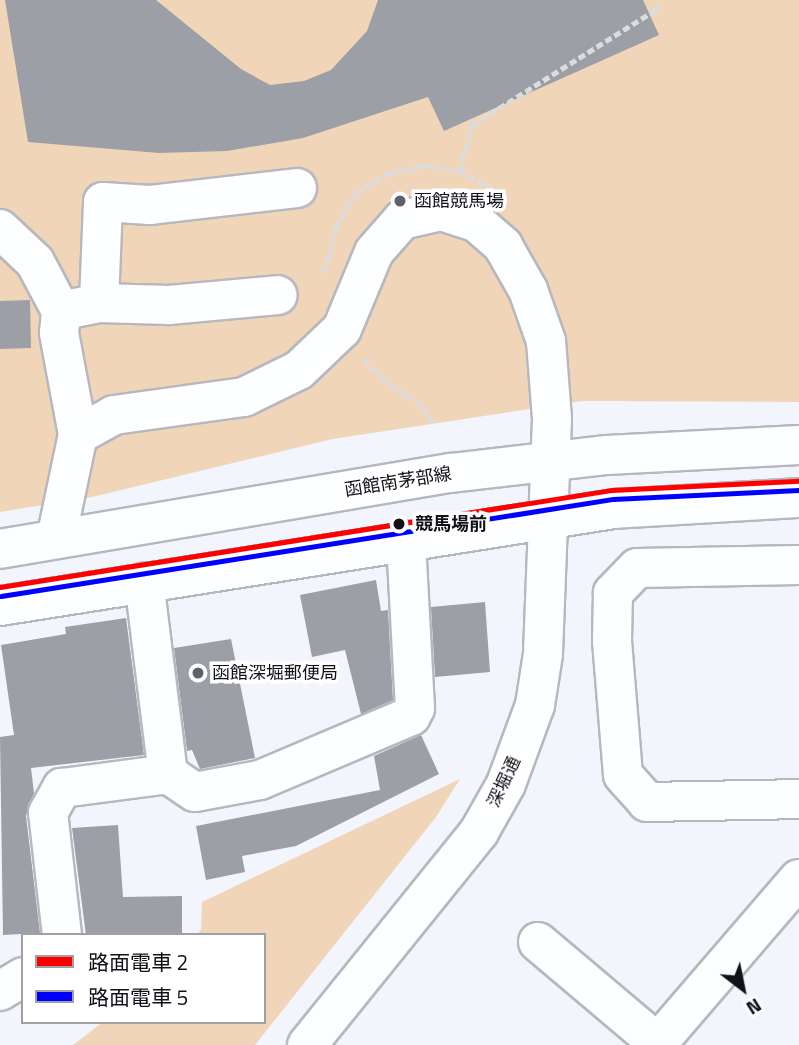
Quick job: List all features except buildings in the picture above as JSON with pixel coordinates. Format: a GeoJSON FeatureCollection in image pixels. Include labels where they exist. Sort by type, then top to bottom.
{"type":"FeatureCollection","features":[{"type":"Feature","properties":{"kind":"main road"},"geometry":{"type":"LineString","coordinates":[[100,303],[103,202],[150,205],[297,188]]}},
{"type":"Feature","properties":{"kind":"main road","name":"深堀通"},"geometry":{"type":"LineString","coordinates":[[78,435],[114,415],[244,397],[299,370],[342,329],[374,252],[402,220],[441,211],[477,223],[503,246],[528,290],[546,341],[553,460],[543,654],[535,705],[506,784],[450,870],[307,1045]]}},
{"type":"Feature","properties":{"kind":"main road"},"geometry":{"type":"LineString","coordinates":[[0,229],[35,262],[61,312],[59,333],[78,435],[56,539]]}},
{"type":"Feature","properties":{"kind":"main road"},"geometry":{"type":"LineString","coordinates":[[61,312],[100,303],[169,305],[278,295]]}},
{"type":"Feature","properties":{"kind":"main road","name":"函館南茅部線"},"geometry":{"type":"LineString","coordinates":[[0,549],[451,472],[553,460],[799,444]]}},
{"type":"Feature","properties":{"kind":"main road"},"geometry":{"type":"LineString","coordinates":[[0,606],[614,509],[799,498]]}},
{"type":"Feature","properties":{"kind":"main road"},"geometry":{"type":"LineString","coordinates":[[62,933],[48,813],[62,788],[168,774],[195,792],[260,780],[411,716],[415,708],[406,540]]}},
{"type":"Feature","properties":{"kind":"main road"},"geometry":{"type":"LineString","coordinates":[[799,565],[637,568],[613,593],[612,641],[623,775],[647,802],[799,799]]}},
{"type":"Feature","properties":{"kind":"main road"},"geometry":{"type":"LineString","coordinates":[[144,582],[168,774]]}},
{"type":"Feature","properties":{"kind":"main road"},"geometry":{"type":"LineString","coordinates":[[538,942],[658,1044],[799,879]]}},
{"type":"Feature","properties":{"kind":"main road"},"geometry":{"type":"LineString","coordinates":[[0,991],[21,978]]}},
{"type":"Feature","properties":{"kind":"path"},"geometry":{"type":"LineString","coordinates":[[459,171],[472,125],[655,10],[660,0]]}},
{"type":"Feature","properties":{"kind":"path"},"geometry":{"type":"LineString","coordinates":[[361,356],[382,378],[424,407],[432,424]]}},
{"type":"Feature","properties":{"kind":"shaded area","name":"函館競馬場"},"geometry":{"type":"Polygon","coordinates":[[[0,0],[799,0],[799,402],[582,401],[333,439],[92,497],[0,512],[0,0]]]}},
{"type":"Feature","properties":{"kind":"shaded area"},"geometry":{"type":"Polygon","coordinates":[[[460,779],[436,817],[255,1045],[73,1045],[100,1024],[266,1024],[266,933],[198,933],[201,930],[202,902],[460,779]]]}},
{"type":"Feature","properties":{"kind":"tram line","name":"2"},"geometry":{"type":"LineString","coordinates":[[0,587],[612,490],[799,481]]}},
{"type":"Feature","properties":{"kind":"tram line","name":"5"},"geometry":{"type":"LineString","coordinates":[[1,596],[613,499],[799,490]]}},
{"type":"Feature","properties":{"kind":"place","name":"函館競馬場"},"geometry":{"type":"Point","coordinates":[400,201]}},
{"type":"Feature","properties":{"kind":"place","name":"競馬場前"},"geometry":{"type":"Point","coordinates":[399,524]}},
{"type":"Feature","properties":{"kind":"place","name":"函館深堀郵便局"},"geometry":{"type":"Point","coordinates":[198,673]}}]}
